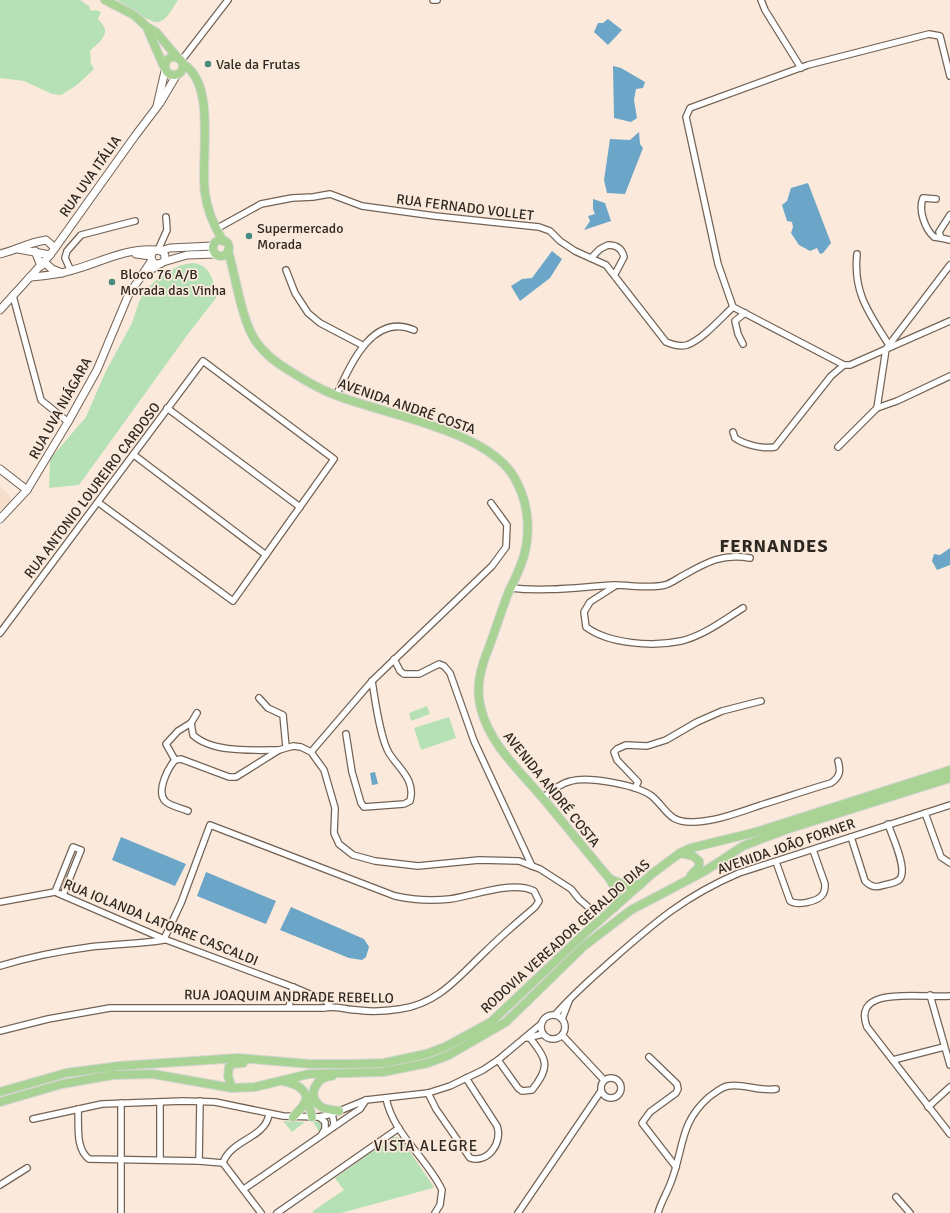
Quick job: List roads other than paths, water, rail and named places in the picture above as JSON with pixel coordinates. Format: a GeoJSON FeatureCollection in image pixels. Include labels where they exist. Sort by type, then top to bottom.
{"type":"FeatureCollection","features":[{"type":"Feature","properties":{"kind":"main road"},"geometry":{"type":"LineString","coordinates":[[105,0],[134,15],[147,27],[156,32],[196,77],[199,83],[204,107],[205,191],[207,208],[217,230],[217,248],[222,256],[228,251]]}},
{"type":"Feature","properties":{"kind":"main road"},"geometry":{"type":"LineString","coordinates":[[147,27],[164,69],[170,75],[192,77],[199,83]]}},
{"type":"Feature","properties":{"kind":"main road"},"geometry":{"type":"LineString","coordinates":[[164,69],[168,58],[181,61]]}},
{"type":"Feature","properties":{"kind":"main road"},"geometry":{"type":"LineString","coordinates":[[178,75],[183,68],[181,61]]}},
{"type":"Feature","properties":{"kind":"main road","name":"AVENIDA ANDRÉ COSTA"},"geometry":{"type":"LineString","coordinates":[[217,248],[228,246],[228,251],[248,325],[262,351],[274,361],[293,374],[336,396],[434,427],[473,442],[490,452],[514,475],[525,501],[528,525],[525,552],[483,662],[479,679],[480,708],[497,744],[609,878],[617,892],[614,908]]}},
{"type":"Feature","properties":{"kind":"main road"},"geometry":{"type":"LineString","coordinates":[[217,248],[232,265]]}},
{"type":"Feature","properties":{"kind":"main road","name":"RODOVIA VEREADOR GERALDO DIAS"},"geometry":{"type":"LineString","coordinates":[[0,1092],[66,1073],[113,1067],[219,1059],[310,1064],[384,1063],[407,1060],[445,1047],[491,1022],[614,908],[680,853],[691,848],[756,832],[950,770]]}},
{"type":"Feature","properties":{"kind":"main road","name":"RODOVIA VEREADOR GERALDO DIAS"},"geometry":{"type":"LineString","coordinates":[[0,1102],[62,1084],[130,1074],[171,1076],[232,1088],[255,1087],[309,1074],[383,1072],[407,1068],[450,1055],[506,1022],[584,946],[608,926],[631,910],[682,883],[744,846],[761,838],[950,778]]}},
{"type":"Feature","properties":{"kind":"main road"},"geometry":{"type":"LineString","coordinates":[[680,853],[693,856],[699,864],[697,870],[682,883]]}},
{"type":"Feature","properties":{"kind":"main road","name":"AVENIDA ANDRÉ COSTA"},"geometry":{"type":"LineString","coordinates":[[609,878],[627,886],[642,884]]}},
{"type":"Feature","properties":{"kind":"main road"},"geometry":{"type":"LineString","coordinates":[[232,1088],[228,1076],[229,1067],[237,1063],[257,1060]]}},
{"type":"Feature","properties":{"kind":"main road"},"geometry":{"type":"LineString","coordinates":[[336,1113],[317,1104],[314,1093],[315,1086],[323,1078],[340,1076],[346,1073]]}},
{"type":"Feature","properties":{"kind":"main road"},"geometry":{"type":"LineString","coordinates":[[280,1080],[297,1084],[304,1090],[316,1117]]}},
{"type":"Feature","properties":{"kind":"main road"},"geometry":{"type":"LineString","coordinates":[[293,1117],[303,1106],[307,1097]]}},
{"type":"Feature","properties":{"kind":"street"},"geometry":{"type":"LineString","coordinates":[[181,61],[228,0]]}},
{"type":"Feature","properties":{"kind":"street"},"geometry":{"type":"LineString","coordinates":[[761,0],[765,10],[801,68]]}},
{"type":"Feature","properties":{"kind":"street"},"geometry":{"type":"LineString","coordinates":[[847,365],[733,307],[718,264],[686,117],[690,108],[801,68],[929,34],[940,36],[950,76]]}},
{"type":"Feature","properties":{"kind":"street","name":"RUA UVA ITÁLIA"},"geometry":{"type":"LineString","coordinates":[[157,106],[164,69]]}},
{"type":"Feature","properties":{"kind":"street","name":"RUA UVA ITÁLIA"},"geometry":{"type":"LineString","coordinates":[[0,310],[50,255],[160,103],[178,75]]}},
{"type":"Feature","properties":{"kind":"street","name":"RUA FERNADO VOLLET"},"geometry":{"type":"LineString","coordinates":[[217,230],[261,204],[292,198],[313,197],[330,194],[362,206],[435,216],[539,227],[550,231],[560,241],[575,251],[606,265],[615,274],[666,342],[672,345],[686,345],[695,341],[733,307]]}},
{"type":"Feature","properties":{"kind":"street"},"geometry":{"type":"LineString","coordinates":[[936,198],[923,198],[921,210],[929,233],[934,237],[945,239]]}},
{"type":"Feature","properties":{"kind":"street"},"geometry":{"type":"LineString","coordinates":[[945,239],[940,232],[950,215]]}},
{"type":"Feature","properties":{"kind":"street"},"geometry":{"type":"LineString","coordinates":[[155,253],[167,230],[166,217]]}},
{"type":"Feature","properties":{"kind":"street"},"geometry":{"type":"LineString","coordinates":[[70,271],[65,258],[67,251],[81,236],[135,221]]}},
{"type":"Feature","properties":{"kind":"street"},"geometry":{"type":"LineString","coordinates":[[0,254],[18,249],[31,242],[63,236]]}},
{"type":"Feature","properties":{"kind":"street"},"geometry":{"type":"LineString","coordinates":[[46,240],[55,248]]}},
{"type":"Feature","properties":{"kind":"street"},"geometry":{"type":"LineString","coordinates":[[591,258],[600,249],[608,245],[618,247],[623,252],[624,257],[615,274]]}},
{"type":"Feature","properties":{"kind":"street"},"geometry":{"type":"LineString","coordinates":[[155,253],[170,248],[217,248]]}},
{"type":"Feature","properties":{"kind":"street","name":"RUA UVA NIÁGARA"},"geometry":{"type":"LineString","coordinates":[[138,278],[161,263],[217,248]]}},
{"type":"Feature","properties":{"kind":"street"},"geometry":{"type":"LineString","coordinates":[[18,249],[50,255]]}},
{"type":"Feature","properties":{"kind":"street"},"geometry":{"type":"LineString","coordinates":[[30,277],[62,273],[147,249],[165,256],[161,263],[155,253]]}},
{"type":"Feature","properties":{"kind":"street"},"geometry":{"type":"LineString","coordinates":[[35,251],[42,264],[62,273]]}},
{"type":"Feature","properties":{"kind":"street","name":"RUA UVA NIÁGARA"},"geometry":{"type":"LineString","coordinates":[[0,519],[27,490],[68,422],[97,370],[128,296],[155,253]]}},
{"type":"Feature","properties":{"kind":"street"},"geometry":{"type":"LineString","coordinates":[[857,254],[856,276],[858,289],[865,306],[888,347]]}},
{"type":"Feature","properties":{"kind":"street"},"geometry":{"type":"LineString","coordinates":[[876,408],[888,347],[950,265]]}},
{"type":"Feature","properties":{"kind":"street"},"geometry":{"type":"LineString","coordinates":[[286,270],[295,292],[308,313],[320,323],[362,345]]}},
{"type":"Feature","properties":{"kind":"street"},"geometry":{"type":"LineString","coordinates":[[13,296],[41,400],[68,422]]}},
{"type":"Feature","properties":{"kind":"street"},"geometry":{"type":"LineString","coordinates":[[743,344],[738,334],[735,321],[745,314]]}},
{"type":"Feature","properties":{"kind":"street"},"geometry":{"type":"LineString","coordinates":[[733,432],[735,438],[746,443],[775,448],[831,376],[847,365],[862,362],[888,347],[950,322]]}},
{"type":"Feature","properties":{"kind":"street"},"geometry":{"type":"LineString","coordinates":[[336,396],[362,345],[384,329],[399,325],[414,330]]}},
{"type":"Feature","properties":{"kind":"street","name":"RUA ANTONIO LOUREIRO CARDOSO"},"geometry":{"type":"LineString","coordinates":[[0,633],[99,503],[167,408],[203,361],[334,459],[300,507]]}},
{"type":"Feature","properties":{"kind":"street"},"geometry":{"type":"LineString","coordinates":[[838,447],[876,408],[897,401],[950,376]]}},
{"type":"Feature","properties":{"kind":"street"},"geometry":{"type":"LineString","coordinates":[[99,503],[233,601],[266,555],[300,507],[167,408]]}},
{"type":"Feature","properties":{"kind":"street"},"geometry":{"type":"LineString","coordinates":[[134,455],[266,555]]}},
{"type":"Feature","properties":{"kind":"street"},"geometry":{"type":"LineString","coordinates":[[0,469],[27,490]]}},
{"type":"Feature","properties":{"kind":"street"},"geometry":{"type":"LineString","coordinates":[[311,752],[372,681],[492,566],[506,546],[507,525],[492,503]]}},
{"type":"Feature","properties":{"kind":"street"},"geometry":{"type":"LineString","coordinates":[[510,588],[531,590],[567,590],[615,585],[655,587],[668,584],[708,561],[736,555],[750,558]]}},
{"type":"Feature","properties":{"kind":"street"},"geometry":{"type":"LineString","coordinates":[[615,585],[590,602],[584,612],[586,626],[595,633],[625,642],[654,643],[681,641],[710,628],[743,608]]}},
{"type":"Feature","properties":{"kind":"street"},"geometry":{"type":"LineString","coordinates":[[394,659],[400,671],[404,674],[419,674],[439,664],[444,666],[450,673],[474,741],[532,866]]}},
{"type":"Feature","properties":{"kind":"street"},"geometry":{"type":"LineString","coordinates":[[346,734],[352,772],[361,803],[364,807],[404,804],[410,801],[412,795],[410,783],[405,773],[388,752],[377,714],[372,681]]}},
{"type":"Feature","properties":{"kind":"street"},"geometry":{"type":"LineString","coordinates":[[259,698],[268,708],[283,715],[286,747]]}},
{"type":"Feature","properties":{"kind":"street"},"geometry":{"type":"LineString","coordinates":[[635,788],[638,782],[617,760],[614,752],[617,748],[626,745],[647,746],[666,740],[697,722],[722,711],[761,701]]}},
{"type":"Feature","properties":{"kind":"street"},"geometry":{"type":"LineString","coordinates":[[175,760],[166,744],[191,723],[197,713]]}},
{"type":"Feature","properties":{"kind":"street"},"geometry":{"type":"LineString","coordinates":[[191,723],[194,737],[209,744],[229,749],[279,750]]}},
{"type":"Feature","properties":{"kind":"street"},"geometry":{"type":"LineString","coordinates":[[188,811],[166,801],[163,798],[163,784],[166,774],[175,760],[181,759],[229,777],[236,777],[279,750],[286,747],[301,747],[311,752],[324,770],[335,808],[334,833],[339,844],[353,855],[375,861],[418,866],[479,860],[518,861],[532,866],[571,889],[579,899],[602,919]]}},
{"type":"Feature","properties":{"kind":"street"},"geometry":{"type":"LineString","coordinates":[[543,798],[554,789],[570,781],[582,779],[635,788],[652,796],[674,820],[694,822],[731,816],[831,783],[839,775],[840,769],[838,761]]}},
{"type":"Feature","properties":{"kind":"street","name":"AVENIDA JOÃO FORNER"},"geometry":{"type":"LineString","coordinates":[[555,1015],[570,998],[658,920],[683,902],[710,886],[739,873],[950,805]]}},
{"type":"Feature","properties":{"kind":"street"},"geometry":{"type":"LineString","coordinates":[[925,813],[941,857],[950,863]]}},
{"type":"Feature","properties":{"kind":"street"},"geometry":{"type":"LineString","coordinates":[[851,837],[865,881],[868,884],[877,887],[897,881],[901,877],[903,868],[888,824]]}},
{"type":"Feature","properties":{"kind":"street","name":"RUA JOAQUIM ANDRADE REBELLO"},"geometry":{"type":"LineString","coordinates":[[0,1031],[48,1019],[110,1008],[324,1008],[330,1006],[372,1011],[401,1009],[423,1004],[444,992],[487,950],[535,907],[539,901],[534,891],[520,887],[441,900],[418,900],[395,896],[210,825],[181,903],[164,940]]}},
{"type":"Feature","properties":{"kind":"street"},"geometry":{"type":"LineString","coordinates":[[55,892],[73,847],[81,850],[63,895]]}},
{"type":"Feature","properties":{"kind":"street"},"geometry":{"type":"LineString","coordinates":[[776,862],[790,901],[799,904],[819,898],[823,894],[825,884],[813,850]]}},
{"type":"Feature","properties":{"kind":"street","name":"RUA IOLANDA LATORRE CASCALDI"},"geometry":{"type":"LineString","coordinates":[[0,902],[55,892],[164,940],[293,987],[326,1002],[330,1006]]}},
{"type":"Feature","properties":{"kind":"street"},"geometry":{"type":"LineString","coordinates":[[0,966],[39,956],[90,947],[164,940]]}},
{"type":"Feature","properties":{"kind":"street"},"geometry":{"type":"LineString","coordinates":[[289,1007],[293,987]]}},
{"type":"Feature","properties":{"kind":"street"},"geometry":{"type":"LineString","coordinates":[[950,996],[912,994],[873,1001],[864,1010],[863,1016],[867,1026],[928,1108],[950,1134]]}},
{"type":"Feature","properties":{"kind":"street"},"geometry":{"type":"LineString","coordinates":[[930,995],[950,1065]]}},
{"type":"Feature","properties":{"kind":"street","name":"AVENIDA JOÃO FORNER"},"geometry":{"type":"LineString","coordinates":[[562,1019],[570,998]]}},
{"type":"Feature","properties":{"kind":"street"},"geometry":{"type":"LineString","coordinates":[[33,1120],[78,1109],[121,1103],[200,1101],[215,1102],[269,1114],[293,1117],[316,1117],[336,1113],[366,1100],[428,1093],[466,1078],[498,1060],[528,1038],[548,1016],[555,1015],[562,1019],[565,1027],[562,1035],[552,1039],[543,1034],[528,1038]]}},
{"type":"Feature","properties":{"kind":"street"},"geometry":{"type":"LineString","coordinates":[[541,1024],[543,1034]]}},
{"type":"Feature","properties":{"kind":"street"},"geometry":{"type":"LineString","coordinates":[[562,1035],[604,1080]]}},
{"type":"Feature","properties":{"kind":"street"},"geometry":{"type":"LineString","coordinates":[[498,1060],[518,1088],[522,1091],[532,1090],[545,1068],[546,1062],[544,1056],[528,1038]]}},
{"type":"Feature","properties":{"kind":"street"},"geometry":{"type":"LineString","coordinates":[[893,1060],[944,1047]]}},
{"type":"Feature","properties":{"kind":"street"},"geometry":{"type":"LineString","coordinates":[[649,1057],[677,1084],[678,1089],[676,1093],[650,1112],[642,1124],[676,1167]]}},
{"type":"Feature","properties":{"kind":"street"},"geometry":{"type":"LineString","coordinates":[[428,1093],[436,1109],[470,1158],[483,1160],[488,1156],[498,1140],[499,1133],[497,1126],[466,1078]]}},
{"type":"Feature","properties":{"kind":"street"},"geometry":{"type":"LineString","coordinates":[[518,1213],[601,1091],[604,1080],[608,1078],[616,1079],[621,1085],[618,1096],[595,1100]]}},
{"type":"Feature","properties":{"kind":"street"},"geometry":{"type":"LineString","coordinates":[[658,1213],[676,1167],[684,1132],[690,1119],[704,1102],[718,1090],[728,1086],[768,1091],[776,1089]]}},
{"type":"Feature","properties":{"kind":"street"},"geometry":{"type":"LineString","coordinates":[[928,1108],[950,1087]]}},
{"type":"Feature","properties":{"kind":"street"},"geometry":{"type":"LineString","coordinates":[[601,1091],[606,1097]]}},
{"type":"Feature","properties":{"kind":"street"},"geometry":{"type":"LineString","coordinates":[[386,1098],[388,1110],[442,1190],[440,1204],[435,1213]]}},
{"type":"Feature","properties":{"kind":"street"},"geometry":{"type":"LineString","coordinates":[[244,1190],[360,1109],[366,1100]]}},
{"type":"Feature","properties":{"kind":"street"},"geometry":{"type":"LineString","coordinates":[[198,1160],[200,1101]]}},
{"type":"Feature","properties":{"kind":"street"},"geometry":{"type":"LineString","coordinates":[[160,1102],[160,1160]]}},
{"type":"Feature","properties":{"kind":"street"},"geometry":{"type":"LineString","coordinates":[[121,1103],[121,1213]]}},
{"type":"Feature","properties":{"kind":"street"},"geometry":{"type":"LineString","coordinates":[[78,1109],[80,1144],[84,1156],[95,1160],[198,1160],[223,1163],[261,1213]]}},
{"type":"Feature","properties":{"kind":"street"},"geometry":{"type":"LineString","coordinates":[[333,1128],[336,1113]]}},
{"type":"Feature","properties":{"kind":"street"},"geometry":{"type":"LineString","coordinates":[[223,1163],[225,1157],[232,1150],[266,1124],[269,1114]]}},
{"type":"Feature","properties":{"kind":"street"},"geometry":{"type":"LineString","coordinates":[[316,1117],[326,1122],[321,1136]]}},
{"type":"Feature","properties":{"kind":"street"},"geometry":{"type":"LineString","coordinates":[[278,1213],[399,1128]]}},
{"type":"Feature","properties":{"kind":"street"},"geometry":{"type":"LineString","coordinates":[[0,1185],[27,1168]]}},
{"type":"Feature","properties":{"kind":"street"},"geometry":{"type":"LineString","coordinates":[[896,1197],[910,1213]]}},
{"type":"Feature","properties":{"kind":"water"},"geometry":{"type":"Polygon","coordinates":[[[608,19],[622,30],[608,45],[594,32],[598,23],[603,23],[608,19]]]}},
{"type":"Feature","properties":{"kind":"water"},"geometry":{"type":"Polygon","coordinates":[[[613,66],[621,68],[645,82],[643,88],[636,89],[634,100],[637,118],[631,122],[614,118],[613,66]]]}},
{"type":"Feature","properties":{"kind":"water"},"geometry":{"type":"Polygon","coordinates":[[[639,132],[640,144],[643,148],[625,194],[607,193],[604,180],[610,139],[630,140],[639,132]]]}},
{"type":"Feature","properties":{"kind":"water"},"geometry":{"type":"Polygon","coordinates":[[[808,183],[831,243],[823,253],[820,254],[817,248],[810,251],[799,245],[791,233],[793,227],[792,222],[787,221],[782,205],[787,201],[791,188],[808,183]]]}},
{"type":"Feature","properties":{"kind":"water"},"geometry":{"type":"Polygon","coordinates":[[[593,199],[605,203],[611,221],[584,230],[590,221],[588,216],[595,214],[593,209],[593,199]]]}},
{"type":"Feature","properties":{"kind":"water"},"geometry":{"type":"Polygon","coordinates":[[[552,251],[562,259],[550,278],[520,301],[511,286],[522,279],[532,278],[552,251]]]}},
{"type":"Feature","properties":{"kind":"water"},"geometry":{"type":"Polygon","coordinates":[[[950,548],[950,565],[937,570],[932,561],[934,554],[940,555],[950,548]]]}},
{"type":"Feature","properties":{"kind":"water"},"geometry":{"type":"Polygon","coordinates":[[[375,772],[378,784],[372,785],[370,773],[375,772]]]}},
{"type":"Feature","properties":{"kind":"water"},"geometry":{"type":"Polygon","coordinates":[[[121,837],[186,864],[175,886],[112,860],[121,837]]]}},
{"type":"Feature","properties":{"kind":"water"},"geometry":{"type":"Polygon","coordinates":[[[206,872],[276,901],[266,924],[197,896],[206,872]]]}},
{"type":"Feature","properties":{"kind":"water"},"geometry":{"type":"Polygon","coordinates":[[[291,907],[364,939],[369,947],[366,957],[362,960],[349,958],[280,930],[291,907]]]}},
{"type":"Feature","properties":{"kind":"place","name":"Vale da Frutas"},"geometry":{"type":"Point","coordinates":[208,64]}},
{"type":"Feature","properties":{"kind":"place","name":"Supermercado Morada"},"geometry":{"type":"Point","coordinates":[249,236]}},
{"type":"Feature","properties":{"kind":"place","name":"Bloco 76 A/B Morada das Vinha"},"geometry":{"type":"Point","coordinates":[112,282]}},
{"type":"Feature","properties":{"kind":"district","name":"FERNANDES"},"geometry":{"type":"Point","coordinates":[774,546]}},
{"type":"Feature","properties":{"kind":"district","name":"VISTA ALEGRE"},"geometry":{"type":"Point","coordinates":[426,1146]}}]}
